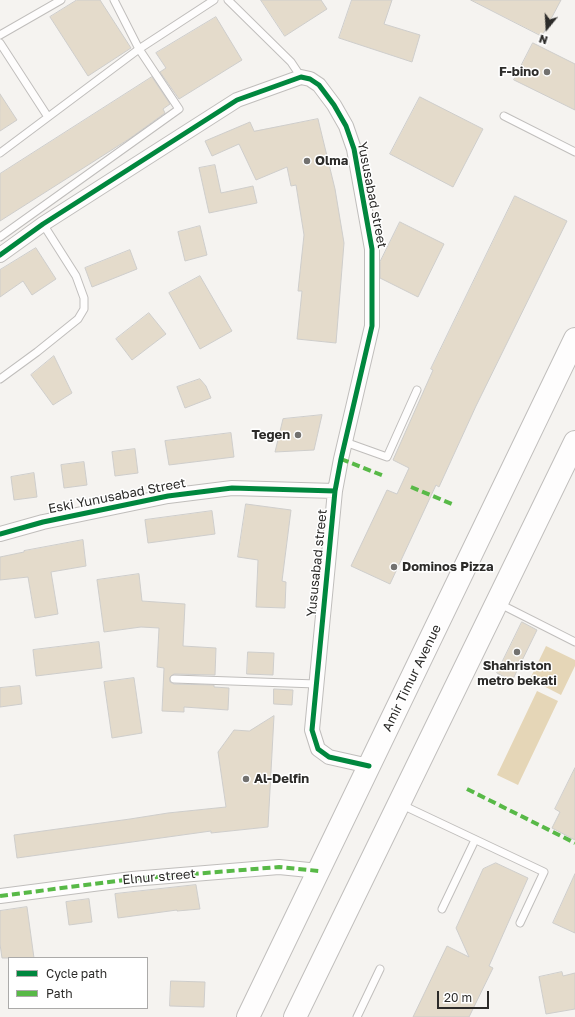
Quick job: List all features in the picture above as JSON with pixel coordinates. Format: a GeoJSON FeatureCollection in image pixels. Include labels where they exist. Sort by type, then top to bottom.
{"type":"FeatureCollection","features":[{"type":"Feature","properties":{"kind":"main road","name":"Amir Timur Avenue"},"geometry":{"type":"LineString","coordinates":[[248,1017],[575,339]]}},
{"type":"Feature","properties":{"kind":"main road"},"geometry":{"type":"LineString","coordinates":[[295,1017],[575,442]]}},
{"type":"Feature","properties":{"kind":"street"},"geometry":{"type":"LineString","coordinates":[[0,255],[43,224],[237,100],[301,77]]}},
{"type":"Feature","properties":{"kind":"street","name":"Yususabad street"},"geometry":{"type":"LineString","coordinates":[[301,77],[310,79],[319,85],[334,105],[346,126],[354,149],[372,249],[372,326],[335,491],[312,730],[318,749],[329,757],[369,766]]}},
{"type":"Feature","properties":{"kind":"street","name":"Eski Yunusabad Street"},"geometry":{"type":"LineString","coordinates":[[0,534],[43,522],[168,496],[232,488],[335,491]]}},
{"type":"Feature","properties":{"kind":"street","name":"Elnur street"},"geometry":{"type":"LineString","coordinates":[[0,896],[132,879],[279,867],[319,871]]}},
{"type":"Feature","properties":{"kind":"lane"},"geometry":{"type":"LineString","coordinates":[[0,35],[61,0]]}},
{"type":"Feature","properties":{"kind":"lane"},"geometry":{"type":"LineString","coordinates":[[0,237],[179,109],[139,49],[114,0]]}},
{"type":"Feature","properties":{"kind":"lane"},"geometry":{"type":"LineString","coordinates":[[0,153],[139,49],[214,0]]}},
{"type":"Feature","properties":{"kind":"lane"},"geometry":{"type":"LineString","coordinates":[[228,0],[291,62],[301,77]]}},
{"type":"Feature","properties":{"kind":"lane"},"geometry":{"type":"LineString","coordinates":[[0,43],[48,117]]}},
{"type":"Feature","properties":{"kind":"lane"},"geometry":{"type":"LineString","coordinates":[[504,116],[575,152]]}},
{"type":"Feature","properties":{"kind":"lane"},"geometry":{"type":"LineString","coordinates":[[0,379],[78,319],[84,309],[84,298],[76,276],[43,224]]}},
{"type":"Feature","properties":{"kind":"lane"},"geometry":{"type":"LineString","coordinates":[[345,442],[387,458],[417,390]]}},
{"type":"Feature","properties":{"kind":"lane"},"geometry":{"type":"LineString","coordinates":[[497,602],[575,642]]}},
{"type":"Feature","properties":{"kind":"lane"},"geometry":{"type":"LineString","coordinates":[[174,679],[316,684]]}},
{"type":"Feature","properties":{"kind":"lane"},"geometry":{"type":"LineString","coordinates":[[399,804],[544,872],[520,924]]}},
{"type":"Feature","properties":{"kind":"lane"},"geometry":{"type":"LineString","coordinates":[[442,909],[475,840]]}},
{"type":"Feature","properties":{"kind":"lane"},"geometry":{"type":"LineString","coordinates":[[357,1017],[380,969]]}},
{"type":"Feature","properties":{"kind":"shaded area"},"geometry":{"type":"Polygon","coordinates":[[[546,646],[575,660],[575,666],[561,695],[530,679],[546,646]]]}},
{"type":"Feature","properties":{"kind":"shaded area"},"geometry":{"type":"Polygon","coordinates":[[[537,691],[558,701],[518,785],[497,775],[537,691]]]}},
{"type":"Feature","properties":{"kind":"building"},"geometry":{"type":"Polygon","coordinates":[[[77,0],[100,0],[131,48],[88,76],[50,17],[77,0]]]}},
{"type":"Feature","properties":{"kind":"building"},"geometry":{"type":"Polygon","coordinates":[[[261,0],[321,0],[327,9],[285,36],[261,0]]]}},
{"type":"Feature","properties":{"kind":"building"},"geometry":{"type":"Polygon","coordinates":[[[352,0],[392,0],[384,24],[420,35],[412,62],[339,38],[352,0]]]}},
{"type":"Feature","properties":{"kind":"building","name":"F-bino"},"geometry":{"type":"Polygon","coordinates":[[[471,0],[561,0],[542,36],[471,0]]]}},
{"type":"Feature","properties":{"kind":"building"},"geometry":{"type":"Polygon","coordinates":[[[216,17],[242,60],[179,99],[160,72],[166,68],[156,53],[216,17]]]}},
{"type":"Feature","properties":{"kind":"building","name":"F-bino"},"geometry":{"type":"Polygon","coordinates":[[[533,43],[575,64],[575,110],[514,80],[533,43]]]}},
{"type":"Feature","properties":{"kind":"building"},"geometry":{"type":"Polygon","coordinates":[[[152,77],[170,104],[163,109],[165,113],[129,139],[0,221],[0,174],[152,77]]]}},
{"type":"Feature","properties":{"kind":"building"},"geometry":{"type":"Polygon","coordinates":[[[0,94],[17,120],[0,131],[0,94]]]}},
{"type":"Feature","properties":{"kind":"building"},"geometry":{"type":"Polygon","coordinates":[[[420,97],[483,129],[453,187],[390,154],[420,97]]]}},
{"type":"Feature","properties":{"kind":"building"},"geometry":{"type":"Polygon","coordinates":[[[318,119],[335,189],[344,243],[336,343],[297,339],[302,291],[298,291],[304,235],[296,185],[291,186],[287,167],[256,180],[239,144],[212,156],[205,141],[250,122],[254,131],[318,119]]]}},
{"type":"Feature","properties":{"kind":"building"},"geometry":{"type":"Polygon","coordinates":[[[215,165],[221,193],[253,186],[257,203],[209,213],[199,168],[215,165]]]}},
{"type":"Feature","properties":{"kind":"building"},"geometry":{"type":"Polygon","coordinates":[[[515,196],[567,221],[476,406],[439,487],[436,485],[390,584],[351,566],[387,490],[397,494],[409,468],[393,460],[433,370],[431,369],[515,196]]]}},
{"type":"Feature","properties":{"kind":"building"},"geometry":{"type":"Polygon","coordinates":[[[400,222],[444,244],[418,297],[380,278],[380,262],[400,222]]]}},
{"type":"Feature","properties":{"kind":"building"},"geometry":{"type":"Polygon","coordinates":[[[200,226],[207,255],[185,261],[178,232],[200,226]]]}},
{"type":"Feature","properties":{"kind":"building"},"geometry":{"type":"Polygon","coordinates":[[[36,248],[56,279],[32,295],[23,281],[0,297],[0,270],[36,248]]]}},
{"type":"Feature","properties":{"kind":"building"},"geometry":{"type":"Polygon","coordinates":[[[130,250],[137,269],[92,287],[85,268],[130,250]]]}},
{"type":"Feature","properties":{"kind":"building"},"geometry":{"type":"Polygon","coordinates":[[[200,276],[232,331],[200,349],[169,293],[200,276]]]}},
{"type":"Feature","properties":{"kind":"building"},"geometry":{"type":"Polygon","coordinates":[[[149,313],[166,334],[132,360],[116,339],[149,313]]]}},
{"type":"Feature","properties":{"kind":"building"},"geometry":{"type":"Polygon","coordinates":[[[54,356],[72,393],[53,405],[31,375],[54,356]]]}},
{"type":"Feature","properties":{"kind":"building"},"geometry":{"type":"Polygon","coordinates":[[[200,379],[206,386],[211,398],[185,408],[177,387],[200,379]]]}},
{"type":"Feature","properties":{"kind":"building","name":"Tegen"},"geometry":{"type":"Polygon","coordinates":[[[322,415],[314,450],[275,452],[283,419],[322,415]]]}},
{"type":"Feature","properties":{"kind":"building"},"geometry":{"type":"Polygon","coordinates":[[[231,433],[234,457],[169,465],[165,441],[231,433]]]}},
{"type":"Feature","properties":{"kind":"building"},"geometry":{"type":"Polygon","coordinates":[[[135,449],[138,473],[115,476],[112,452],[135,449]]]}},
{"type":"Feature","properties":{"kind":"building"},"geometry":{"type":"Polygon","coordinates":[[[84,462],[87,485],[64,488],[61,465],[84,462]]]}},
{"type":"Feature","properties":{"kind":"building"},"geometry":{"type":"Polygon","coordinates":[[[34,473],[37,497],[14,500],[11,477],[34,473]]]}},
{"type":"Feature","properties":{"kind":"building"},"geometry":{"type":"Polygon","coordinates":[[[246,504],[291,510],[282,581],[286,582],[285,608],[256,607],[258,560],[238,557],[246,504]]]}},
{"type":"Feature","properties":{"kind":"building"},"geometry":{"type":"Polygon","coordinates":[[[212,511],[215,534],[148,543],[145,520],[212,511]]]}},
{"type":"Feature","properties":{"kind":"building"},"geometry":{"type":"Polygon","coordinates":[[[83,540],[86,566],[51,572],[58,614],[35,618],[28,577],[0,580],[0,557],[83,540]]]}},
{"type":"Feature","properties":{"kind":"building"},"geometry":{"type":"Polygon","coordinates":[[[139,574],[142,601],[185,604],[183,646],[216,648],[215,675],[174,674],[170,677],[170,682],[174,684],[214,685],[214,687],[229,688],[228,710],[184,707],[184,712],[162,711],[164,668],[157,667],[159,628],[141,627],[104,632],[97,580],[139,574]]]}},
{"type":"Feature","properties":{"kind":"building","name":"Shahriston metro bekati"},"geometry":{"type":"Polygon","coordinates":[[[522,622],[537,630],[512,681],[497,673],[522,622]]]}},
{"type":"Feature","properties":{"kind":"building"},"geometry":{"type":"Polygon","coordinates":[[[99,642],[102,668],[36,676],[33,650],[99,642]]]}},
{"type":"Feature","properties":{"kind":"building"},"geometry":{"type":"Polygon","coordinates":[[[248,652],[274,653],[273,675],[247,674],[248,652]]]}},
{"type":"Feature","properties":{"kind":"building"},"geometry":{"type":"Polygon","coordinates":[[[134,678],[142,733],[112,738],[104,682],[134,678]]]}},
{"type":"Feature","properties":{"kind":"building"},"geometry":{"type":"Polygon","coordinates":[[[20,686],[22,704],[0,707],[0,688],[20,686]]]}},
{"type":"Feature","properties":{"kind":"building"},"geometry":{"type":"Polygon","coordinates":[[[274,689],[293,690],[292,705],[274,704],[274,689]]]}},
{"type":"Feature","properties":{"kind":"building"},"geometry":{"type":"Polygon","coordinates":[[[274,716],[268,827],[211,833],[211,831],[17,858],[14,835],[168,813],[226,807],[218,752],[234,730],[249,731],[274,716]]]}},
{"type":"Feature","properties":{"kind":"building"},"geometry":{"type":"Polygon","coordinates":[[[575,768],[575,840],[552,828],[560,812],[555,809],[575,768]]]}},
{"type":"Feature","properties":{"kind":"building"},"geometry":{"type":"Polygon","coordinates":[[[496,863],[528,878],[489,966],[493,968],[469,1017],[413,1017],[447,946],[469,957],[456,928],[483,869],[496,863]]]}},
{"type":"Feature","properties":{"kind":"building"},"geometry":{"type":"Polygon","coordinates":[[[575,874],[575,933],[553,923],[575,874]]]}},
{"type":"Feature","properties":{"kind":"building"},"geometry":{"type":"Polygon","coordinates":[[[196,885],[200,909],[177,910],[118,918],[115,894],[196,885]]]}},
{"type":"Feature","properties":{"kind":"building"},"geometry":{"type":"Polygon","coordinates":[[[89,899],[92,922],[69,925],[66,902],[89,899]]]}},
{"type":"Feature","properties":{"kind":"building"},"geometry":{"type":"Polygon","coordinates":[[[27,907],[34,957],[2,958],[0,944],[0,911],[27,907]]]}},
{"type":"Feature","properties":{"kind":"building"},"geometry":{"type":"Polygon","coordinates":[[[562,972],[563,976],[575,973],[575,1009],[546,1014],[539,977],[562,972]]]}},
{"type":"Feature","properties":{"kind":"building"},"geometry":{"type":"Polygon","coordinates":[[[171,981],[205,982],[204,1007],[170,1006],[171,981]]]}},
{"type":"Feature","properties":{"kind":"marked path"},"geometry":{"type":"LineString","coordinates":[[341,459],[384,476]]}},
{"type":"Feature","properties":{"kind":"marked path"},"geometry":{"type":"LineString","coordinates":[[411,487],[452,504]]}},
{"type":"Feature","properties":{"kind":"marked path"},"geometry":{"type":"LineString","coordinates":[[467,789],[575,843]]}},
{"type":"Feature","properties":{"kind":"marked path"},"geometry":{"type":"LineString","coordinates":[[0,896],[132,879],[279,867],[319,871]]}},
{"type":"Feature","properties":{"kind":"cycle path"},"geometry":{"type":"LineString","coordinates":[[0,255],[43,224],[237,100],[301,77],[310,79],[319,85],[334,105],[346,126],[354,149],[372,249],[372,326],[335,491],[312,730],[318,749],[329,757],[369,766]]}},
{"type":"Feature","properties":{"kind":"cycle path"},"geometry":{"type":"LineString","coordinates":[[0,534],[43,522],[168,496],[232,488],[335,491]]}},
{"type":"Feature","properties":{"kind":"place","name":"F-bino"},"geometry":{"type":"Point","coordinates":[547,72]}},
{"type":"Feature","properties":{"kind":"place","name":"Olma"},"geometry":{"type":"Point","coordinates":[307,161]}},
{"type":"Feature","properties":{"kind":"place","name":"Tegen"},"geometry":{"type":"Point","coordinates":[298,435]}},
{"type":"Feature","properties":{"kind":"place","name":"Dominos Pizza"},"geometry":{"type":"Point","coordinates":[394,567]}},
{"type":"Feature","properties":{"kind":"place","name":"Shahriston metro bekati"},"geometry":{"type":"Point","coordinates":[517,652]}},
{"type":"Feature","properties":{"kind":"place","name":"Al-Delfin"},"geometry":{"type":"Point","coordinates":[246,779]}}]}
